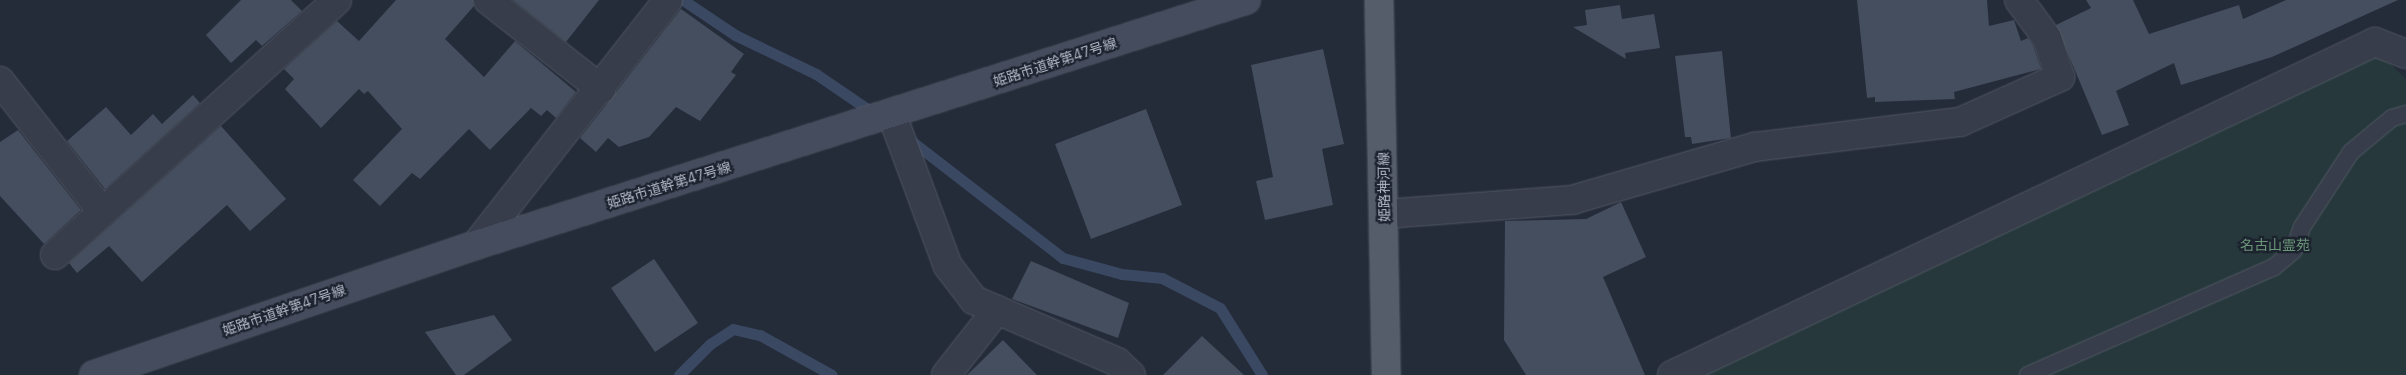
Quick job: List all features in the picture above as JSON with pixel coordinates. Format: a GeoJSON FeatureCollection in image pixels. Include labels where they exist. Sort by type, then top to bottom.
{"type":"FeatureCollection","features":[{"type":"Feature","properties":{"kind":"main road","name":"姫路神河線"},"geometry":{"type":"LineString","coordinates":[[1379,0],[1385,214],[1386,375]]}},
{"type":"Feature","properties":{"kind":"street"},"geometry":{"type":"LineString","coordinates":[[55,256],[102,211],[337,0]]}},
{"type":"Feature","properties":{"kind":"street"},"geometry":{"type":"LineString","coordinates":[[488,0],[600,89]]}},
{"type":"Feature","properties":{"kind":"street"},"geometry":{"type":"LineString","coordinates":[[476,245],[668,0]]}},
{"type":"Feature","properties":{"kind":"street","name":"姫路市道幹第47号線"},"geometry":{"type":"LineString","coordinates":[[94,375],[476,245],[892,115],[1246,0]]}},
{"type":"Feature","properties":{"kind":"street"},"geometry":{"type":"LineString","coordinates":[[1385,214],[1572,200],[1755,147],[1960,122],[2060,77],[2046,38],[2019,0]]}},
{"type":"Feature","properties":{"kind":"street"},"geometry":{"type":"LineString","coordinates":[[1672,375],[2375,42],[2406,54]]}},
{"type":"Feature","properties":{"kind":"street"},"geometry":{"type":"LineString","coordinates":[[0,81],[102,211]]}},
{"type":"Feature","properties":{"kind":"street"},"geometry":{"type":"LineString","coordinates":[[892,115],[948,266],[974,300],[1117,362],[1132,375]]}},
{"type":"Feature","properties":{"kind":"street"},"geometry":{"type":"LineString","coordinates":[[946,375],[997,310]]}},
{"type":"Feature","properties":{"kind":"lane"},"geometry":{"type":"LineString","coordinates":[[2028,375],[2274,267],[2294,250],[2302,228],[2351,152],[2392,118],[2406,114]]}},
{"type":"Feature","properties":{"kind":"green space","name":"名古山霊苑"},"geometry":{"type":"Polygon","coordinates":[[[2379,53],[2406,79],[2406,375],[1701,375],[2379,53]]]}},
{"type":"Feature","properties":{"kind":"building"},"geometry":{"type":"Polygon","coordinates":[[[241,0],[291,0],[302,11],[262,46],[256,40],[231,63],[206,35],[241,0]]]}},
{"type":"Feature","properties":{"kind":"building"},"geometry":{"type":"Polygon","coordinates":[[[396,0],[473,0],[474,6],[445,39],[484,77],[515,41],[576,92],[556,118],[547,110],[541,116],[531,108],[490,150],[469,129],[420,179],[412,173],[380,206],[353,180],[402,129],[368,91],[364,94],[359,89],[321,128],[285,89],[294,79],[284,69],[337,21],[359,41],[396,0]]]}},
{"type":"Feature","properties":{"kind":"building"},"geometry":{"type":"Polygon","coordinates":[[[513,0],[599,0],[566,42],[513,0]]]}},
{"type":"Feature","properties":{"kind":"building"},"geometry":{"type":"Polygon","coordinates":[[[1857,0],[1987,0],[1989,26],[2014,20],[2021,41],[2028,38],[2033,45],[2041,69],[1954,92],[1955,99],[1875,102],[1875,97],[1867,98],[1857,0]]]}},
{"type":"Feature","properties":{"kind":"building"},"geometry":{"type":"Polygon","coordinates":[[[2086,0],[2133,0],[2149,34],[2239,5],[2243,19],[2286,0],[2398,0],[2272,57],[2181,85],[2174,63],[2116,91],[2129,125],[2102,135],[2056,25],[2091,8],[2086,0]]]}},
{"type":"Feature","properties":{"kind":"building"},"geometry":{"type":"Polygon","coordinates":[[[1620,5],[1622,19],[1654,14],[1660,48],[1625,53],[1626,59],[1573,27],[1587,25],[1585,10],[1620,5]]]}},
{"type":"Feature","properties":{"kind":"building"},"geometry":{"type":"Polygon","coordinates":[[[681,9],[744,54],[731,72],[736,75],[700,121],[676,107],[649,137],[619,147],[608,138],[596,152],[580,138],[681,9]]]}},
{"type":"Feature","properties":{"kind":"building"},"geometry":{"type":"Polygon","coordinates":[[[1323,49],[1344,144],[1322,149],[1333,205],[1265,220],[1256,181],[1273,177],[1251,65],[1323,49]]]}},
{"type":"Feature","properties":{"kind":"building"},"geometry":{"type":"Polygon","coordinates":[[[1722,51],[1731,138],[1692,144],[1691,137],[1685,137],[1675,56],[1722,51]]]}},
{"type":"Feature","properties":{"kind":"building"},"geometry":{"type":"Polygon","coordinates":[[[193,95],[200,103],[105,189],[67,141],[106,107],[131,135],[153,114],[162,124],[193,95]]]}},
{"type":"Feature","properties":{"kind":"building"},"geometry":{"type":"Polygon","coordinates":[[[1146,109],[1182,205],[1091,239],[1055,144],[1146,109]]]}},
{"type":"Feature","properties":{"kind":"building"},"geometry":{"type":"Polygon","coordinates":[[[221,126],[286,199],[250,231],[227,205],[142,282],[109,246],[77,273],[69,263],[221,126]]]}},
{"type":"Feature","properties":{"kind":"building"},"geometry":{"type":"Polygon","coordinates":[[[18,130],[81,210],[44,244],[0,196],[0,142],[18,130]]]}},
{"type":"Feature","properties":{"kind":"building"},"geometry":{"type":"Polygon","coordinates":[[[1621,202],[1646,257],[1603,277],[1645,375],[1526,375],[1504,340],[1505,221],[1586,219],[1621,202]]]}},
{"type":"Feature","properties":{"kind":"building"},"geometry":{"type":"Polygon","coordinates":[[[654,259],[698,323],[655,352],[611,288],[654,259]]]}},
{"type":"Feature","properties":{"kind":"building"},"geometry":{"type":"Polygon","coordinates":[[[1031,261],[1129,303],[1118,338],[1012,299],[1031,261]]]}},
{"type":"Feature","properties":{"kind":"building"},"geometry":{"type":"Polygon","coordinates":[[[494,315],[512,340],[464,375],[456,375],[425,332],[494,315]]]}},
{"type":"Feature","properties":{"kind":"building"},"geometry":{"type":"Polygon","coordinates":[[[1202,336],[1244,375],[1163,375],[1202,336]]]}},
{"type":"Feature","properties":{"kind":"building"},"geometry":{"type":"Polygon","coordinates":[[[1003,340],[1037,375],[967,375],[1003,340]]]}},
{"type":"Feature","properties":{"kind":"waterway"},"geometry":{"type":"LineString","coordinates":[[683,0],[735,35],[816,74],[876,115]]}},
{"type":"Feature","properties":{"kind":"waterway"},"geometry":{"type":"LineString","coordinates":[[905,136],[1063,258],[1122,274],[1162,278],[1220,308],[1262,375]]}},
{"type":"Feature","properties":{"kind":"waterway"},"geometry":{"type":"LineString","coordinates":[[679,375],[710,344],[733,329],[760,335],[832,375]]}}]}
